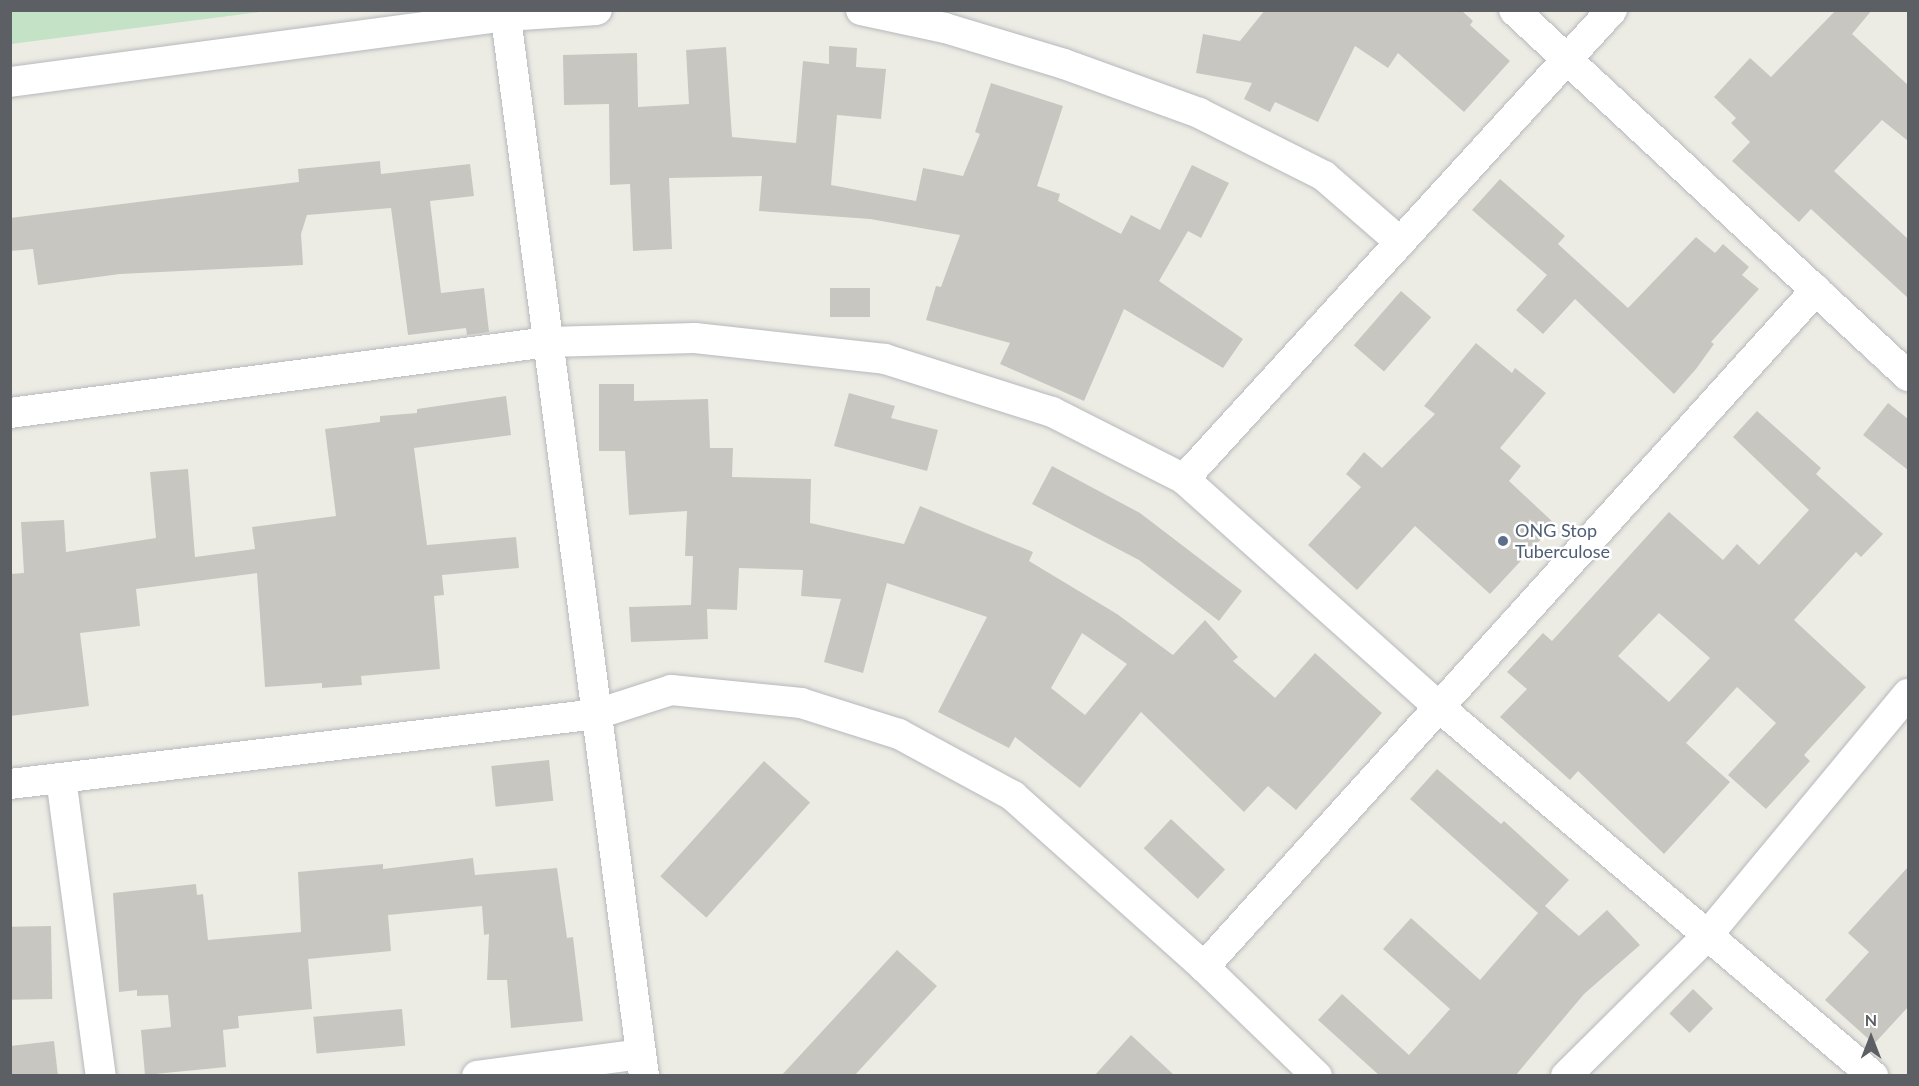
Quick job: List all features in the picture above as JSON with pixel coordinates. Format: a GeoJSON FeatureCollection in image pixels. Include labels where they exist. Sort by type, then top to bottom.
{"type":"FeatureCollection","features":[{"type":"Feature","properties":{"kind":"street"},"geometry":{"type":"LineString","coordinates":[[10,82],[506,13],[597,10]]}},
{"type":"Feature","properties":{"kind":"street"},"geometry":{"type":"LineString","coordinates":[[861,10],[945,28],[999,44],[1199,113],[1324,176],[1400,242]]}},
{"type":"Feature","properties":{"kind":"street"},"geometry":{"type":"LineString","coordinates":[[1514,10],[1908,376]]}},
{"type":"Feature","properties":{"kind":"street"},"geometry":{"type":"LineString","coordinates":[[1184,479],[1612,10]]}},
{"type":"Feature","properties":{"kind":"street"},"geometry":{"type":"LineString","coordinates":[[477,1076],[642,1065],[506,13]]}},
{"type":"Feature","properties":{"kind":"street"},"geometry":{"type":"LineString","coordinates":[[1204,967],[1816,290]]}},
{"type":"Feature","properties":{"kind":"street"},"geometry":{"type":"LineString","coordinates":[[10,413],[548,342],[695,338],[885,359],[1052,412],[1184,479],[1439,707],[1706,937],[1873,1076]]}},
{"type":"Feature","properties":{"kind":"street"},"geometry":{"type":"LineString","coordinates":[[10,784],[597,714],[671,690],[801,703],[899,734],[1013,796],[1204,967],[1317,1076]]}},
{"type":"Feature","properties":{"kind":"street"},"geometry":{"type":"LineString","coordinates":[[1566,1076],[1706,937],[1908,694]]}},
{"type":"Feature","properties":{"kind":"street"},"geometry":{"type":"LineString","coordinates":[[61,778],[101,1076]]}},
{"type":"Feature","properties":{"kind":"green space"},"geometry":{"type":"Polygon","coordinates":[[[11,10],[268,10],[268,11],[11,44],[11,10]]]}},
{"type":"Feature","properties":{"kind":"building"},"geometry":{"type":"Polygon","coordinates":[[[1265,10],[1461,10],[1473,21],[1470,25],[1510,61],[1464,112],[1398,53],[1388,68],[1355,46],[1318,122],[1275,102],[1270,112],[1244,99],[1252,83],[1196,73],[1203,34],[1240,41],[1265,10]]]}},
{"type":"Feature","properties":{"kind":"building"},"geometry":{"type":"Polygon","coordinates":[[[1836,10],[1872,10],[1852,34],[1908,85],[1908,141],[1882,120],[1834,171],[1908,239],[1908,298],[1811,209],[1799,222],[1732,161],[1750,142],[1731,123],[1736,118],[1714,97],[1750,58],[1771,77],[1836,10]]]}},
{"type":"Feature","properties":{"kind":"building"},"geometry":{"type":"Polygon","coordinates":[[[829,46],[857,48],[856,67],[886,69],[881,119],[837,115],[831,185],[916,201],[923,168],[963,176],[980,134],[975,132],[991,83],[1063,106],[1037,186],[1060,194],[1058,201],[1121,234],[1131,215],[1160,230],[1192,165],[1229,183],[1201,238],[1188,231],[1159,281],[1243,339],[1223,368],[1124,309],[1084,401],[1000,364],[1010,343],[926,320],[936,286],[941,287],[960,235],[870,219],[759,211],[762,176],[669,178],[672,249],[633,251],[630,184],[610,185],[609,104],[564,105],[563,55],[637,53],[638,107],[689,104],[686,50],[726,47],[732,137],[796,143],[803,61],[829,64],[829,46]]]}},
{"type":"Feature","properties":{"kind":"building"},"geometry":{"type":"Polygon","coordinates":[[[380,161],[381,174],[470,164],[474,196],[430,201],[441,293],[484,288],[489,332],[467,335],[466,328],[408,335],[391,208],[307,215],[301,234],[303,265],[120,274],[38,285],[33,249],[10,251],[10,218],[299,182],[298,169],[380,161]]]}},
{"type":"Feature","properties":{"kind":"building"},"geometry":{"type":"Polygon","coordinates":[[[1500,179],[1565,236],[1558,244],[1628,308],[1696,237],[1715,253],[1723,244],[1749,267],[1742,275],[1759,289],[1711,342],[1714,344],[1674,394],[1575,299],[1543,334],[1516,310],[1547,275],[1472,210],[1500,179]]]}},
{"type":"Feature","properties":{"kind":"building"},"geometry":{"type":"Polygon","coordinates":[[[830,288],[870,288],[870,317],[830,317],[830,288]]]}},
{"type":"Feature","properties":{"kind":"building"},"geometry":{"type":"Polygon","coordinates":[[[1401,291],[1431,317],[1384,372],[1354,345],[1401,291]]]}},
{"type":"Feature","properties":{"kind":"building"},"geometry":{"type":"Polygon","coordinates":[[[1476,343],[1512,373],[1515,368],[1546,393],[1500,448],[1521,466],[1509,481],[1555,524],[1490,594],[1415,526],[1357,590],[1308,545],[1361,487],[1346,474],[1364,452],[1382,468],[1435,414],[1424,406],[1476,343]]]}},
{"type":"Feature","properties":{"kind":"building"},"geometry":{"type":"Polygon","coordinates":[[[599,384],[634,384],[634,401],[708,399],[710,448],[733,448],[732,477],[811,479],[810,523],[904,544],[920,506],[1033,552],[1029,561],[1117,614],[1173,655],[1205,620],[1238,657],[1233,661],[1275,698],[1315,653],[1382,713],[1296,810],[1268,786],[1244,812],[1141,712],[1080,788],[1015,737],[1009,748],[938,712],[987,617],[887,583],[863,673],[824,662],[841,599],[801,596],[803,570],[739,568],[737,610],[707,609],[708,639],[631,642],[629,607],[691,605],[693,556],[685,556],[687,511],[629,515],[625,451],[599,451],[599,384]],[[1082,633],[1051,688],[1085,715],[1127,664],[1082,633]]]}},
{"type":"Feature","properties":{"kind":"building"},"geometry":{"type":"Polygon","coordinates":[[[849,393],[895,406],[891,418],[938,430],[927,471],[834,446],[849,393]]]}},
{"type":"Feature","properties":{"kind":"building"},"geometry":{"type":"Polygon","coordinates":[[[506,396],[511,435],[414,448],[427,545],[516,537],[519,568],[442,575],[444,595],[434,596],[440,669],[361,676],[362,685],[322,688],[322,683],[265,687],[257,573],[136,589],[140,626],[80,633],[89,706],[10,716],[10,574],[24,573],[21,522],[64,520],[66,552],[156,538],[150,472],[188,469],[195,557],[255,549],[252,527],[336,516],[325,429],[380,422],[380,416],[417,413],[417,409],[506,396]]]}},
{"type":"Feature","properties":{"kind":"building"},"geometry":{"type":"Polygon","coordinates":[[[1888,403],[1908,419],[1908,470],[1863,435],[1888,403]]]}},
{"type":"Feature","properties":{"kind":"building"},"geometry":{"type":"Polygon","coordinates":[[[1757,411],[1821,468],[1816,474],[1883,534],[1861,557],[1856,552],[1794,620],[1866,687],[1804,755],[1810,761],[1766,809],[1728,775],[1776,723],[1737,687],[1686,743],[1730,782],[1664,854],[1578,771],[1570,780],[1500,717],[1527,689],[1507,672],[1543,633],[1552,641],[1669,512],[1723,560],[1737,544],[1759,565],[1809,510],[1733,437],[1757,411]],[[1659,613],[1618,656],[1669,702],[1710,658],[1659,613]]]}},
{"type":"Feature","properties":{"kind":"building"},"geometry":{"type":"Polygon","coordinates":[[[1052,466],[1140,513],[1242,591],[1219,621],[1139,560],[1032,504],[1052,466]]]}},
{"type":"Feature","properties":{"kind":"building"},"geometry":{"type":"Polygon","coordinates":[[[549,760],[553,801],[496,807],[491,766],[549,760]]]}},
{"type":"Feature","properties":{"kind":"building"},"geometry":{"type":"Polygon","coordinates":[[[764,761],[810,802],[706,918],[660,876],[764,761]]]}},
{"type":"Feature","properties":{"kind":"building"},"geometry":{"type":"Polygon","coordinates":[[[1437,769],[1501,824],[1504,821],[1569,880],[1545,906],[1579,936],[1607,910],[1640,945],[1584,994],[1515,1076],[1380,1076],[1318,1020],[1342,994],[1409,1055],[1450,1009],[1383,949],[1411,918],[1480,980],[1538,913],[1410,799],[1437,769]]]}},
{"type":"Feature","properties":{"kind":"building"},"geometry":{"type":"Polygon","coordinates":[[[1171,819],[1225,869],[1198,899],[1144,848],[1171,819]]]}},
{"type":"Feature","properties":{"kind":"building"},"geometry":{"type":"Polygon","coordinates":[[[473,858],[475,875],[557,868],[567,938],[573,937],[583,1021],[511,1028],[507,980],[487,980],[489,934],[484,935],[482,906],[388,915],[391,951],[308,959],[312,1009],[238,1016],[239,1028],[223,1030],[226,1067],[145,1075],[141,1030],[171,1027],[168,995],[137,996],[137,990],[119,992],[113,893],[196,884],[197,895],[203,894],[208,940],[301,932],[298,872],[383,864],[383,869],[473,858]]]}},
{"type":"Feature","properties":{"kind":"building"},"geometry":{"type":"Polygon","coordinates":[[[1908,867],[1908,1007],[1874,1044],[1825,1000],[1869,952],[1848,933],[1908,867]]]}},
{"type":"Feature","properties":{"kind":"building"},"geometry":{"type":"Polygon","coordinates":[[[51,926],[52,999],[11,1000],[10,927],[51,926]]]}},
{"type":"Feature","properties":{"kind":"building"},"geometry":{"type":"Polygon","coordinates":[[[897,950],[937,986],[854,1076],[781,1076],[897,950]]]}},
{"type":"Feature","properties":{"kind":"building"},"geometry":{"type":"Polygon","coordinates":[[[1693,989],[1713,1008],[1690,1033],[1669,1013],[1693,989]]]}},
{"type":"Feature","properties":{"kind":"building"},"geometry":{"type":"Polygon","coordinates":[[[402,1009],[405,1046],[317,1054],[313,1017],[402,1009]]]}},
{"type":"Feature","properties":{"kind":"building"},"geometry":{"type":"Polygon","coordinates":[[[1131,1035],[1175,1076],[1094,1076],[1131,1035]]]}},
{"type":"Feature","properties":{"kind":"building"},"geometry":{"type":"Polygon","coordinates":[[[54,1041],[58,1076],[10,1076],[10,1046],[54,1041]]]}},
{"type":"Feature","properties":{"kind":"place","name":"ONG Stop Tuberculose"},"geometry":{"type":"Point","coordinates":[1503,541]}}]}
